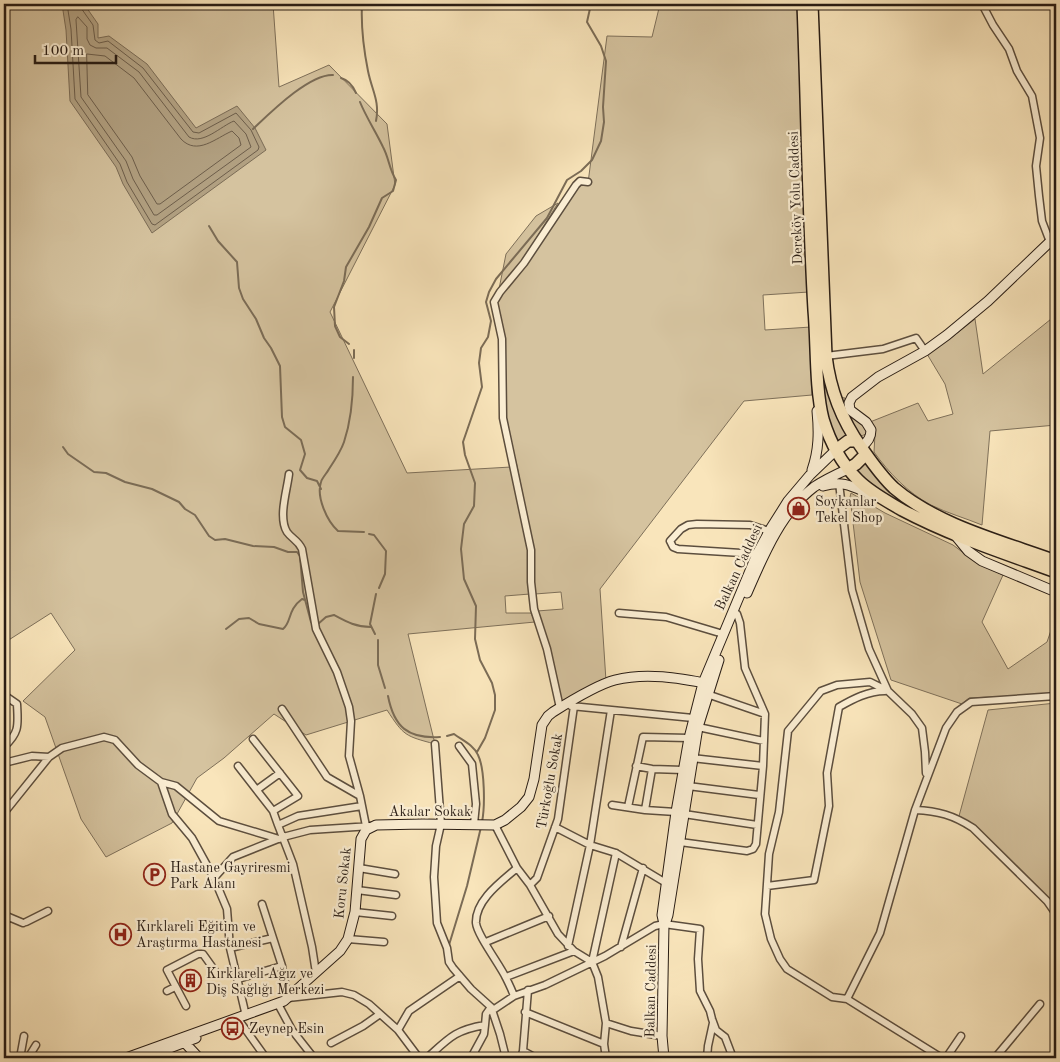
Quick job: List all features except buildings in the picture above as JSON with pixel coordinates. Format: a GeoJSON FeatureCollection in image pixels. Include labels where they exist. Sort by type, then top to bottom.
{"type":"FeatureCollection","features":[{"type":"Feature","properties":{"kind":"highway","name":"Dereköy Yolu Caddesi"},"geometry":{"type":"LineString","coordinates":[[803,4],[812,261],[819,391],[824,421],[836,450],[848,469],[862,484],[909,514],[1056,572]]}},
{"type":"Feature","properties":{"kind":"highway","name":"Dereköy Yolu Caddesi"},"geometry":{"type":"LineString","coordinates":[[812,4],[826,356],[831,388],[839,410],[861,447],[893,487],[925,510],[965,528],[1056,561]]}},
{"type":"Feature","properties":{"kind":"highway"},"geometry":{"type":"LineString","coordinates":[[836,450],[848,441],[861,447],[856,464],[848,469]]}},
{"type":"Feature","properties":{"kind":"main road"},"geometry":{"type":"LineString","coordinates":[[861,447],[866,444],[871,430],[866,422],[850,410],[849,403],[851,398],[878,377],[925,351],[947,335],[988,301],[1053,239]]}},
{"type":"Feature","properties":{"kind":"main road"},"geometry":{"type":"LineString","coordinates":[[810,475],[818,450],[816,404],[819,391]]}},
{"type":"Feature","properties":{"kind":"main road","name":"Balkan Caddesi"},"geometry":{"type":"LineString","coordinates":[[664,1058],[662,1036],[664,924],[662,915],[666,883],[680,813],[688,786],[698,728],[707,694],[707,683],[722,634],[769,531],[788,501],[810,475],[836,450]]}},
{"type":"Feature","properties":{"kind":"main road","name":"Balkan Caddesi"},"geometry":{"type":"LineString","coordinates":[[664,924],[668,915],[680,842],[683,770],[693,718],[707,683],[763,558],[780,527],[796,504],[813,488],[848,469]]}},
{"type":"Feature","properties":{"kind":"main road"},"geometry":{"type":"LineString","coordinates":[[813,488],[838,483],[881,497]]}},
{"type":"Feature","properties":{"kind":"main road"},"geometry":{"type":"LineString","coordinates":[[954,533],[968,551],[982,561],[1056,592]]}},
{"type":"Feature","properties":{"kind":"main road"},"geometry":{"type":"LineString","coordinates":[[490,825],[513,814],[529,797],[534,779],[542,725],[548,716],[608,683],[636,677],[659,677],[707,683]]}},
{"type":"Feature","properties":{"kind":"main road","name":"Akalar Sokak"},"geometry":{"type":"LineString","coordinates":[[366,828],[376,825],[490,825]]}},
{"type":"Feature","properties":{"kind":"main road","name":"Koru Sokak"},"geometry":{"type":"LineString","coordinates":[[348,939],[355,912],[361,839],[366,828]]}},
{"type":"Feature","properties":{"kind":"main road"},"geometry":{"type":"LineString","coordinates":[[126,1058],[278,1004],[288,998],[340,951],[348,939]]}},
{"type":"Feature","properties":{"kind":"main road"},"geometry":{"type":"LineString","coordinates":[[144,1058],[185,1043],[238,1019]]}},
{"type":"Feature","properties":{"kind":"main road"},"geometry":{"type":"LineString","coordinates":[[185,1043],[199,1058]]}},
{"type":"Feature","properties":{"kind":"street"},"geometry":{"type":"LineString","coordinates":[[982,4],[1009,49],[1017,71],[1032,96],[1040,138],[1036,166],[1038,196],[1042,221],[1053,239]]}},
{"type":"Feature","properties":{"kind":"street"},"geometry":{"type":"LineString","coordinates":[[588,182],[580,181],[576,185],[524,263],[494,302],[502,339],[503,418],[531,550],[531,582],[534,609],[566,706],[693,718]]}},
{"type":"Feature","properties":{"kind":"street"},"geometry":{"type":"LineString","coordinates":[[826,356],[883,349],[916,338],[925,351]]}},
{"type":"Feature","properties":{"kind":"street"},"geometry":{"type":"LineString","coordinates":[[214,878],[233,857],[281,838],[310,830],[366,828],[360,796],[349,756],[351,721],[345,692],[316,629],[302,549],[299,542],[289,535],[284,525],[289,474]]}},
{"type":"Feature","properties":{"kind":"street"},"geometry":{"type":"LineString","coordinates":[[838,483],[852,590],[869,650],[888,691]]}},
{"type":"Feature","properties":{"kind":"street"},"geometry":{"type":"LineString","coordinates":[[757,554],[678,549],[673,547],[670,541],[688,525],[697,524],[750,525],[769,531]]}},
{"type":"Feature","properties":{"kind":"street"},"geometry":{"type":"LineString","coordinates":[[619,614],[666,617],[722,634]]}},
{"type":"Feature","properties":{"kind":"street"},"geometry":{"type":"LineString","coordinates":[[680,842],[750,850],[756,844],[763,766],[765,714],[745,668],[740,623],[737,614]]}},
{"type":"Feature","properties":{"kind":"street"},"geometry":{"type":"LineString","coordinates":[[926,777],[926,752],[922,728],[912,714],[888,691],[870,682],[837,685],[821,691],[788,731],[779,812],[769,854],[765,914],[771,939],[783,965],[832,997],[847,999],[942,1058]]}},
{"type":"Feature","properties":{"kind":"street"},"geometry":{"type":"LineString","coordinates":[[767,886],[814,880],[829,806],[826,773],[839,706],[875,691],[888,691]]}},
{"type":"Feature","properties":{"kind":"street"},"geometry":{"type":"LineString","coordinates":[[707,694],[765,714]]}},
{"type":"Feature","properties":{"kind":"street"},"geometry":{"type":"LineString","coordinates":[[847,999],[880,933],[914,810],[946,728],[956,712],[972,702],[1056,696]]}},
{"type":"Feature","properties":{"kind":"street"},"geometry":{"type":"LineString","coordinates":[[4,747],[12,740],[18,730],[17,704],[5,698]]}},
{"type":"Feature","properties":{"kind":"street","name":"Türkoğlu Sokak"},"geometry":{"type":"LineString","coordinates":[[530,885],[537,878],[558,819],[566,706]]}},
{"type":"Feature","properties":{"kind":"street"},"geometry":{"type":"LineString","coordinates":[[282,709],[327,777],[360,796]]}},
{"type":"Feature","properties":{"kind":"street"},"geometry":{"type":"LineString","coordinates":[[571,949],[590,845],[611,710]]}},
{"type":"Feature","properties":{"kind":"street"},"geometry":{"type":"LineString","coordinates":[[698,728],[764,741]]}},
{"type":"Feature","properties":{"kind":"street"},"geometry":{"type":"LineString","coordinates":[[628,807],[643,736],[689,738]]}},
{"type":"Feature","properties":{"kind":"street"},"geometry":{"type":"LineString","coordinates":[[4,813],[49,757],[62,748],[104,737],[115,740],[138,765],[161,782],[176,786],[219,821],[281,838]]}},
{"type":"Feature","properties":{"kind":"street"},"geometry":{"type":"LineString","coordinates":[[253,739],[298,796],[274,812]]}},
{"type":"Feature","properties":{"kind":"street"},"geometry":{"type":"LineString","coordinates":[[435,744],[440,824],[434,877],[437,923],[447,948],[449,962],[460,976],[493,1010],[514,996],[545,985],[621,947],[655,926],[664,924],[700,929],[698,959],[700,990],[710,1011],[713,1024],[716,1030],[725,1037],[733,1058]]}},
{"type":"Feature","properties":{"kind":"street"},"geometry":{"type":"LineString","coordinates":[[459,746],[472,764],[476,804],[475,824]]}},
{"type":"Feature","properties":{"kind":"street"},"geometry":{"type":"LineString","coordinates":[[4,763],[32,756],[49,757]]}},
{"type":"Feature","properties":{"kind":"street"},"geometry":{"type":"LineString","coordinates":[[692,758],[763,766]]}},
{"type":"Feature","properties":{"kind":"street"},"geometry":{"type":"LineString","coordinates":[[238,766],[258,789],[274,812],[281,838],[293,864],[316,973]]}},
{"type":"Feature","properties":{"kind":"street"},"geometry":{"type":"LineString","coordinates":[[636,766],[652,769],[683,770]]}},
{"type":"Feature","properties":{"kind":"street"},"geometry":{"type":"LineString","coordinates":[[645,810],[652,769]]}},
{"type":"Feature","properties":{"kind":"street"},"geometry":{"type":"LineString","coordinates":[[258,789],[280,773]]}},
{"type":"Feature","properties":{"kind":"street"},"geometry":{"type":"LineString","coordinates":[[161,782],[172,814],[192,838],[214,878],[227,909],[230,948],[238,979],[238,1019],[266,1058]]}},
{"type":"Feature","properties":{"kind":"street"},"geometry":{"type":"LineString","coordinates":[[688,786],[759,795]]}},
{"type":"Feature","properties":{"kind":"street"},"geometry":{"type":"LineString","coordinates":[[612,805],[757,825]]}},
{"type":"Feature","properties":{"kind":"street"},"geometry":{"type":"LineString","coordinates":[[278,824],[298,816],[362,806]]}},
{"type":"Feature","properties":{"kind":"street"},"geometry":{"type":"LineString","coordinates":[[914,810],[934,810],[962,821],[972,828],[1040,894],[1056,914]]}},
{"type":"Feature","properties":{"kind":"street"},"geometry":{"type":"LineString","coordinates":[[490,825],[530,885],[558,934],[571,949],[592,962]]}},
{"type":"Feature","properties":{"kind":"street"},"geometry":{"type":"LineString","coordinates":[[555,827],[590,845],[616,853],[666,883]]}},
{"type":"Feature","properties":{"kind":"street"},"geometry":{"type":"LineString","coordinates":[[606,1058],[604,1044],[606,1023],[598,977],[592,962],[616,853]]}},
{"type":"Feature","properties":{"kind":"street"},"geometry":{"type":"LineString","coordinates":[[359,868],[395,874]]}},
{"type":"Feature","properties":{"kind":"street"},"geometry":{"type":"LineString","coordinates":[[514,996],[506,977],[476,924],[478,912],[483,902],[499,884],[518,868]]}},
{"type":"Feature","properties":{"kind":"street"},"geometry":{"type":"LineString","coordinates":[[621,947],[643,868]]}},
{"type":"Feature","properties":{"kind":"street"},"geometry":{"type":"LineString","coordinates":[[357,890],[396,895]]}},
{"type":"Feature","properties":{"kind":"street"},"geometry":{"type":"LineString","coordinates":[[262,904],[282,966],[288,998],[342,992],[354,995],[368,1004],[398,1030],[419,1058]]}},
{"type":"Feature","properties":{"kind":"street"},"geometry":{"type":"LineString","coordinates":[[4,924],[6,916],[24,923],[48,911]]}},
{"type":"Feature","properties":{"kind":"street"},"geometry":{"type":"LineString","coordinates":[[355,912],[392,916]]}},
{"type":"Feature","properties":{"kind":"street"},"geometry":{"type":"LineString","coordinates":[[486,942],[549,916]]}},
{"type":"Feature","properties":{"kind":"street"},"geometry":{"type":"LineString","coordinates":[[230,948],[273,938]]}},
{"type":"Feature","properties":{"kind":"street"},"geometry":{"type":"LineString","coordinates":[[348,939],[384,942]]}},
{"type":"Feature","properties":{"kind":"street"},"geometry":{"type":"LineString","coordinates":[[506,977],[571,949]]}},
{"type":"Feature","properties":{"kind":"street"},"geometry":{"type":"LineString","coordinates":[[186,1006],[167,970],[198,954],[203,954],[218,975]]}},
{"type":"Feature","properties":{"kind":"street"},"geometry":{"type":"LineString","coordinates":[[238,979],[282,966]]}},
{"type":"Feature","properties":{"kind":"street"},"geometry":{"type":"LineString","coordinates":[[398,1030],[409,1011],[460,976]]}},
{"type":"Feature","properties":{"kind":"street"},"geometry":{"type":"LineString","coordinates":[[167,991],[175,987]]}},
{"type":"Feature","properties":{"kind":"street"},"geometry":{"type":"LineString","coordinates":[[521,1058],[528,990]]}},
{"type":"Feature","properties":{"kind":"street"},"geometry":{"type":"LineString","coordinates":[[278,1004],[292,1030],[314,1058]]}},
{"type":"Feature","properties":{"kind":"street"},"geometry":{"type":"LineString","coordinates":[[995,1058],[1040,1004]]}},
{"type":"Feature","properties":{"kind":"street"},"geometry":{"type":"LineString","coordinates":[[471,1058],[484,1034],[486,1014],[491,1007]]}},
{"type":"Feature","properties":{"kind":"street"},"geometry":{"type":"LineString","coordinates":[[491,1007],[506,1058]]}},
{"type":"Feature","properties":{"kind":"street"},"geometry":{"type":"LineString","coordinates":[[526,1012],[604,1044]]}},
{"type":"Feature","properties":{"kind":"street"},"geometry":{"type":"LineString","coordinates":[[331,1043],[363,1026],[380,1014]]}},
{"type":"Feature","properties":{"kind":"street"},"geometry":{"type":"LineString","coordinates":[[606,1023],[631,1031],[662,1036]]}},
{"type":"Feature","properties":{"kind":"street"},"geometry":{"type":"LineString","coordinates":[[707,1058],[713,1024]]}},
{"type":"Feature","properties":{"kind":"street"},"geometry":{"type":"LineString","coordinates":[[427,1058],[457,1032],[485,1025]]}},
{"type":"Feature","properties":{"kind":"street"},"geometry":{"type":"LineString","coordinates":[[20,1058],[24,1036]]}},
{"type":"Feature","properties":{"kind":"street"},"geometry":{"type":"LineString","coordinates":[[946,1058],[961,1036]]}},
{"type":"Feature","properties":{"kind":"street"},"geometry":{"type":"LineString","coordinates":[[28,1058],[36,1045]]}},
{"type":"Feature","properties":{"kind":"street"},"geometry":{"type":"LineString","coordinates":[[167,1048],[173,1058]]}},
{"type":"Feature","properties":{"kind":"street"},"geometry":{"type":"LineString","coordinates":[[523,1051],[536,1058]]}},
{"type":"Feature","properties":{"kind":"shaded area"},"geometry":{"type":"Polygon","coordinates":[[[4,4],[273,4],[279,87],[329,65],[387,124],[395,185],[330,312],[407,473],[511,467],[528,551],[528,584],[530,594],[505,596],[506,613],[531,613],[535,622],[408,634],[435,744],[406,734],[387,710],[306,735],[274,714],[224,758],[197,778],[172,823],[106,857],[81,819],[45,717],[23,701],[75,650],[51,613],[4,643],[4,4]]]}},
{"type":"Feature","properties":{"kind":"shaded area"},"geometry":{"type":"Polygon","coordinates":[[[660,4],[797,4],[809,292],[763,295],[765,330],[811,327],[812,395],[744,401],[600,589],[606,681],[562,702],[550,648],[537,611],[563,609],[561,592],[535,594],[533,583],[534,551],[517,466],[504,417],[506,396],[505,339],[497,304],[500,294],[565,202],[583,182],[588,183],[607,36],[652,37],[660,4]]]}},
{"type":"Feature","properties":{"kind":"shaded area"},"geometry":{"type":"Polygon","coordinates":[[[558,203],[522,261],[499,289],[506,254],[536,216],[558,203]]]}},
{"type":"Feature","properties":{"kind":"shaded area"},"geometry":{"type":"Polygon","coordinates":[[[1056,315],[1056,425],[990,431],[982,525],[931,505],[907,488],[893,475],[874,452],[875,434],[870,422],[918,403],[928,421],[953,414],[945,384],[927,354],[975,319],[983,374],[1056,315]]]}},
{"type":"Feature","properties":{"kind":"shaded area"},"geometry":{"type":"Polygon","coordinates":[[[821,342],[848,436],[836,444],[826,407],[821,342]]]}},
{"type":"Feature","properties":{"kind":"shaded area"},"geometry":{"type":"Polygon","coordinates":[[[839,397],[845,398],[845,404],[861,421],[867,433],[862,436],[858,434],[839,397]]]}},
{"type":"Feature","properties":{"kind":"shaded area"},"geometry":{"type":"Polygon","coordinates":[[[865,463],[934,521],[884,496],[854,470],[865,463]]]}},
{"type":"Feature","properties":{"kind":"shaded area"},"geometry":{"type":"Polygon","coordinates":[[[851,493],[885,513],[953,545],[977,563],[1003,575],[982,622],[1008,669],[1047,642],[1056,616],[1056,694],[969,698],[962,704],[891,680],[860,582],[851,493]]]}},
{"type":"Feature","properties":{"kind":"shaded area"},"geometry":{"type":"Polygon","coordinates":[[[1056,703],[1056,908],[1049,898],[975,825],[959,816],[988,710],[1056,703]]]}},
{"type":"Feature","properties":{"kind":"water"},"geometry":{"type":"Polygon","coordinates":[[[62,4],[84,4],[98,24],[98,38],[109,36],[147,64],[196,128],[237,106],[255,128],[266,150],[152,233],[123,184],[116,167],[70,101],[66,30],[62,4]]]}},
{"type":"Feature","properties":{"kind":"waterway"},"geometry":{"type":"LineString","coordinates":[[362,4],[364,46],[377,108],[376,121]]}},
{"type":"Feature","properties":{"kind":"waterway"},"geometry":{"type":"LineString","coordinates":[[477,752],[485,738],[495,710],[495,695],[492,683],[480,660],[475,639],[476,606],[464,579],[461,549],[464,524],[474,506],[475,483],[465,455],[463,442],[482,387],[479,363],[481,348],[488,337],[491,321],[486,302],[489,292],[496,279],[547,218],[567,180],[581,171],[592,160],[601,141],[604,122],[606,61],[601,46],[587,22],[591,4]]}},
{"type":"Feature","properties":{"kind":"waterway"},"geometry":{"type":"LineString","coordinates":[[253,129],[302,87],[323,76],[333,75]]}},
{"type":"Feature","properties":{"kind":"waterway"},"geometry":{"type":"LineString","coordinates":[[341,78],[346,80],[356,93]]}},
{"type":"Feature","properties":{"kind":"waterway"},"geometry":{"type":"LineString","coordinates":[[349,344],[340,337],[335,326],[334,307],[344,281],[346,267],[369,227],[382,198],[393,191],[396,180],[385,151],[360,102]]}},
{"type":"Feature","properties":{"kind":"waterway"},"geometry":{"type":"LineString","coordinates":[[209,226],[218,241],[237,262],[239,288],[243,299],[256,319],[264,338],[280,366],[282,417],[285,427],[301,440],[305,454],[300,470],[307,478],[317,481],[321,489]]}},
{"type":"Feature","properties":{"kind":"waterway"},"geometry":{"type":"LineString","coordinates":[[354,350],[354,358]]}},
{"type":"Feature","properties":{"kind":"waterway"},"geometry":{"type":"LineString","coordinates":[[353,377],[351,410],[343,445],[322,480],[320,495],[326,515],[338,531],[364,532]]}},
{"type":"Feature","properties":{"kind":"waterway"},"geometry":{"type":"LineString","coordinates":[[63,447],[68,454],[94,472],[106,473],[125,482],[152,489],[179,502],[185,509],[195,515],[209,536],[215,540],[225,539],[253,546],[274,547],[288,552],[297,552],[300,556],[303,592],[311,622]]}},
{"type":"Feature","properties":{"kind":"waterway"},"geometry":{"type":"LineString","coordinates":[[369,534],[374,535],[386,551],[385,574],[379,588]]}},
{"type":"Feature","properties":{"kind":"waterway"},"geometry":{"type":"LineString","coordinates":[[375,634],[370,624],[376,594]]}},
{"type":"Feature","properties":{"kind":"waterway"},"geometry":{"type":"LineString","coordinates":[[226,629],[239,619],[249,618],[259,624],[283,629],[288,623],[297,603],[302,599],[305,600]]}},
{"type":"Feature","properties":{"kind":"waterway"},"geometry":{"type":"LineString","coordinates":[[318,624],[326,617],[334,615],[356,625],[371,627]]}},
{"type":"Feature","properties":{"kind":"waterway"},"geometry":{"type":"LineString","coordinates":[[378,640],[378,665],[385,688]]}},
{"type":"Feature","properties":{"kind":"waterway"},"geometry":{"type":"LineString","coordinates":[[388,696],[394,716],[404,729],[419,736],[440,737]]}},
{"type":"Feature","properties":{"kind":"waterway"},"geometry":{"type":"LineString","coordinates":[[447,736],[454,734],[471,746],[478,755],[484,788],[482,822]]}},
{"type":"Feature","properties":{"kind":"waterway"},"geometry":{"type":"LineString","coordinates":[[449,945],[467,886],[481,827]]}},
{"type":"Feature","properties":{"kind":"place","name":"Soykanlar Tekel Shop"},"geometry":{"type":"Point","coordinates":[799,509]}},
{"type":"Feature","properties":{"kind":"place","name":"Hastane Gayriresmi Park Alanı"},"geometry":{"type":"Point","coordinates":[154,875]}},
{"type":"Feature","properties":{"kind":"place","name":"Kırklareli Eğitim ve Araştırma Hastanesi"},"geometry":{"type":"Point","coordinates":[120,934]}},
{"type":"Feature","properties":{"kind":"place","name":"Kırklareli Ağız ve Diş Sağlığı Merkezi"},"geometry":{"type":"Point","coordinates":[190,981]}},
{"type":"Feature","properties":{"kind":"place","name":"Zeynep Esin"},"geometry":{"type":"Point","coordinates":[233,1028]}}]}
